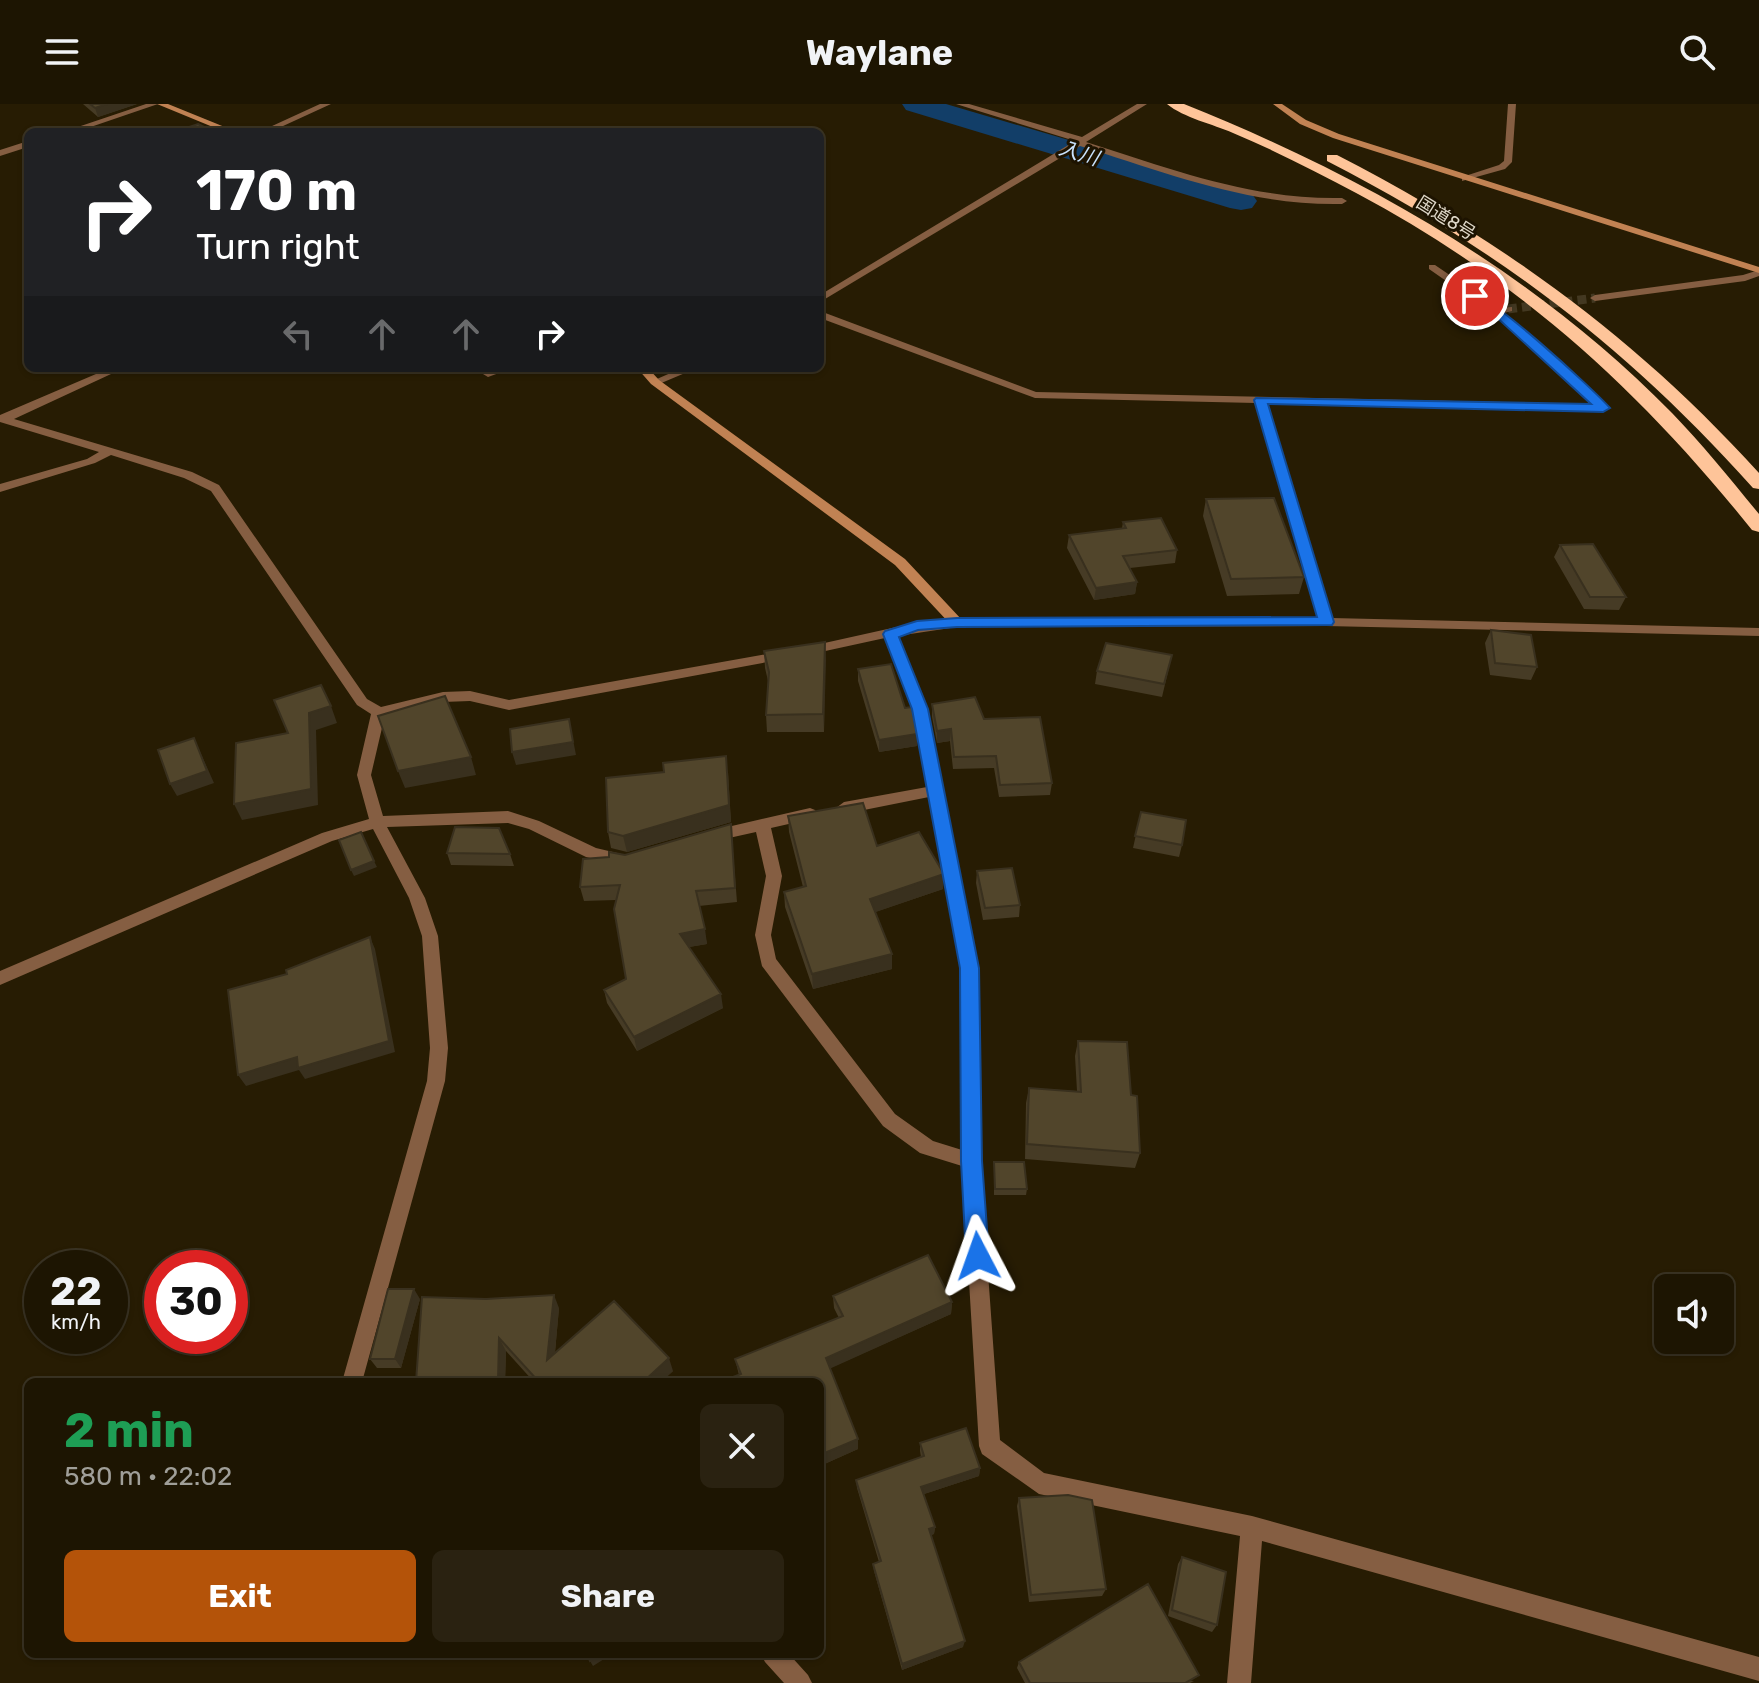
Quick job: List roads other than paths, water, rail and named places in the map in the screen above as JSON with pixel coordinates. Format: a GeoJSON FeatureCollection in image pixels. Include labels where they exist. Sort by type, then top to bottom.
{"type":"FeatureCollection","features":[{"type":"Feature","properties":{"kind":"highway","name":"国道8号"},"geometry":{"type":"LineString","coordinates":[[1173,104],[1265,142],[1340,180],[1432,231],[1509,283],[1575,334],[1652,402],[1759,526]]}},
{"type":"Feature","properties":{"kind":"highway","name":"国道8号"},"geometry":{"type":"LineString","coordinates":[[1213,104],[1364,174],[1462,231],[1530,276],[1642,362],[1693,410],[1759,484]]}},
{"type":"Feature","properties":{"kind":"street"},"geometry":{"type":"LineString","coordinates":[[79,128],[154,104]]}},
{"type":"Feature","properties":{"kind":"street"},"geometry":{"type":"LineString","coordinates":[[161,104],[223,128]]}},
{"type":"Feature","properties":{"kind":"street"},"geometry":{"type":"LineString","coordinates":[[272,128],[327,104]]}},
{"type":"Feature","properties":{"kind":"street"},"geometry":{"type":"LineString","coordinates":[[960,104],[1252,194],[1324,203],[1342,201]]}},
{"type":"Feature","properties":{"kind":"street"},"geometry":{"type":"LineString","coordinates":[[824,297],[1143,104]]}},
{"type":"Feature","properties":{"kind":"street"},"geometry":{"type":"LineString","coordinates":[[1277,104],[1303,122],[1336,136],[1759,272]]}},
{"type":"Feature","properties":{"kind":"street"},"geometry":{"type":"LineString","coordinates":[[1465,179],[1502,167],[1508,162],[1512,104]]}},
{"type":"Feature","properties":{"kind":"street"},"geometry":{"type":"LineString","coordinates":[[0,153],[24,145]]}},
{"type":"Feature","properties":{"kind":"street"},"geometry":{"type":"LineString","coordinates":[[824,316],[1035,395],[1603,408],[1502,310],[1432,267]]}},
{"type":"Feature","properties":{"kind":"street"},"geometry":{"type":"LineString","coordinates":[[1595,298],[1745,278],[1759,272]]}},
{"type":"Feature","properties":{"kind":"street"},"geometry":{"type":"LineString","coordinates":[[2,419],[110,372]]}},
{"type":"Feature","properties":{"kind":"street"},"geometry":{"type":"LineString","coordinates":[[488,374],[495,372]]}},
{"type":"Feature","properties":{"kind":"street"},"geometry":{"type":"LineString","coordinates":[[646,372],[655,382],[900,562],[957,623]]}},
{"type":"Feature","properties":{"kind":"street"},"geometry":{"type":"LineString","coordinates":[[655,382],[681,372]]}},
{"type":"Feature","properties":{"kind":"street"},"geometry":{"type":"LineString","coordinates":[[1261,400],[1326,622]]}},
{"type":"Feature","properties":{"kind":"street"},"geometry":{"type":"LineString","coordinates":[[2,419],[188,475],[215,488],[362,702],[379,712],[443,697],[470,696],[509,705],[890,634],[917,625],[1326,622],[1759,632]]}},
{"type":"Feature","properties":{"kind":"street"},"geometry":{"type":"LineString","coordinates":[[0,488],[91,461],[110,451]]}},
{"type":"Feature","properties":{"kind":"street"},"geometry":{"type":"LineString","coordinates":[[890,634],[920,709],[969,968],[971,1161],[990,1446],[1039,1483],[1252,1527],[1759,1669]]}},
{"type":"Feature","properties":{"kind":"street"},"geometry":{"type":"LineString","coordinates":[[353,1378],[436,1081],[439,1048],[430,936],[417,898],[377,822],[364,775],[379,712]]}},
{"type":"Feature","properties":{"kind":"street"},"geometry":{"type":"LineString","coordinates":[[689,841],[762,823],[937,790]]}},
{"type":"Feature","properties":{"kind":"street"},"geometry":{"type":"LineString","coordinates":[[0,978],[327,837],[377,822],[508,817],[534,825],[592,853],[627,861],[639,857]]}},
{"type":"Feature","properties":{"kind":"street"},"geometry":{"type":"LineString","coordinates":[[762,823],[774,876],[763,935],[768,961],[889,1120],[927,1147],[971,1161]]}},
{"type":"Feature","properties":{"kind":"street"},"geometry":{"type":"LineString","coordinates":[[1239,1683],[1252,1527]]}},
{"type":"Feature","properties":{"kind":"street"},"geometry":{"type":"LineString","coordinates":[[777,1658],[800,1683]]}},
{"type":"Feature","properties":{"kind":"waterway","name":"入川"},"geometry":{"type":"LineString","coordinates":[[916,104],[1241,201]]}},
{"type":"Feature","properties":{"kind":"tunnel"},"geometry":{"type":"LineString","coordinates":[[1508,309],[1595,298]]}}]}
